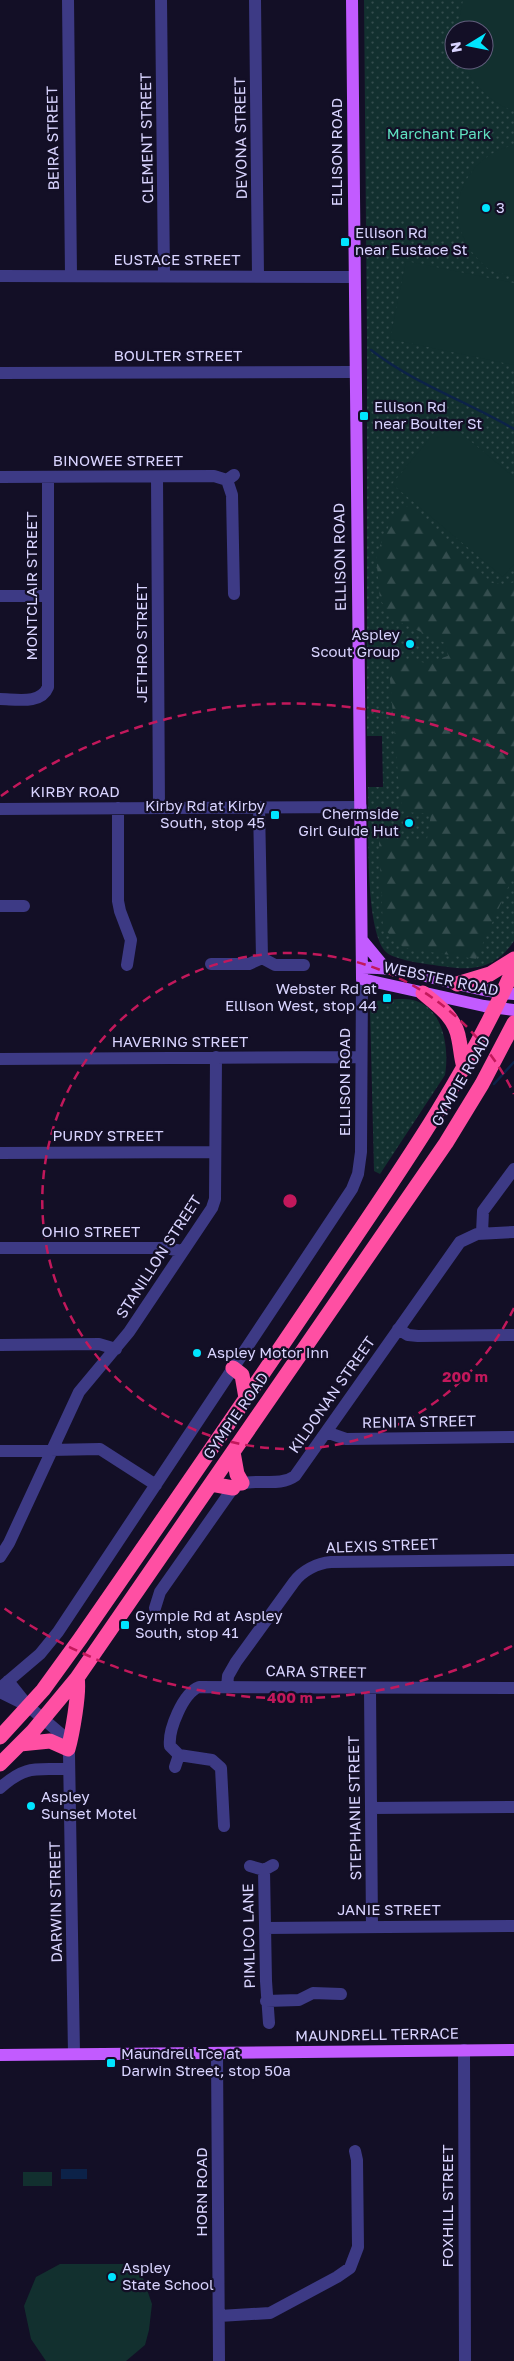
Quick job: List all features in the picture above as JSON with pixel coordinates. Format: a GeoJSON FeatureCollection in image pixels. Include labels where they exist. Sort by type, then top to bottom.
{"type":"FeatureCollection","features":[{"type":"Feature","properties":{"kind":"highway"},"geometry":{"type":"LineString","coordinates":[[456,984],[490,974],[514,958]]}},
{"type":"Feature","properties":{"kind":"highway","name":"GYMPIE ROAD"},"geometry":{"type":"LineString","coordinates":[[0,1737],[28,1706],[75,1646],[406,1162],[464,1067],[495,1008],[508,993],[514,968]]}},
{"type":"Feature","properties":{"kind":"highway"},"geometry":{"type":"LineString","coordinates":[[423,993],[445,1012],[454,1024],[459,1038],[464,1067]]}},
{"type":"Feature","properties":{"kind":"highway","name":"GYMPIE ROAD"},"geometry":{"type":"LineString","coordinates":[[0,1764],[44,1718],[77,1678],[435,1158],[468,1107],[514,1023]]}},
{"type":"Feature","properties":{"kind":"highway"},"geometry":{"type":"LineString","coordinates":[[501,1048],[514,1039]]}},
{"type":"Feature","properties":{"kind":"highway"},"geometry":{"type":"LineString","coordinates":[[233,1368],[242,1375],[246,1398]]}},
{"type":"Feature","properties":{"kind":"highway"},"geometry":{"type":"LineString","coordinates":[[210,1484],[238,1485],[233,1452]]}},
{"type":"Feature","properties":{"kind":"highway"},"geometry":{"type":"LineString","coordinates":[[20,1744],[50,1741],[68,1749],[73,1730],[73,1716],[79,1686],[77,1678]]}},
{"type":"Feature","properties":{"kind":"main road","name":"ELLISON ROAD"},"geometry":{"type":"LineString","coordinates":[[352,0],[362,974]]}},
{"type":"Feature","properties":{"kind":"main road"},"geometry":{"type":"LineString","coordinates":[[362,940],[386,969]]}},
{"type":"Feature","properties":{"kind":"main road","name":"WEBSTER ROAD"},"geometry":{"type":"LineString","coordinates":[[362,974],[386,969],[508,993]]}},
{"type":"Feature","properties":{"kind":"main road","name":"WEBSTER ROAD"},"geometry":{"type":"LineString","coordinates":[[362,974],[423,993],[495,1008],[514,1010]]}},
{"type":"Feature","properties":{"kind":"main road","name":"MAUNDRELL TERRACE"},"geometry":{"type":"LineString","coordinates":[[0,2055],[514,2050]]}},
{"type":"Feature","properties":{"kind":"street","name":"BEIRA STREET"},"geometry":{"type":"LineString","coordinates":[[68,0],[70,275]]}},
{"type":"Feature","properties":{"kind":"street","name":"CLEMENT STREET"},"geometry":{"type":"LineString","coordinates":[[162,0],[164,276]]}},
{"type":"Feature","properties":{"kind":"street","name":"DEVONA STREET"},"geometry":{"type":"LineString","coordinates":[[255,0],[258,276]]}},
{"type":"Feature","properties":{"kind":"street","name":"EUSTACE STREET"},"geometry":{"type":"LineString","coordinates":[[0,276],[354,277]]}},
{"type":"Feature","properties":{"kind":"street","name":"BOULTER STREET"},"geometry":{"type":"LineString","coordinates":[[0,373],[355,372]]}},
{"type":"Feature","properties":{"kind":"street","name":"MONTCLAIR STREET"},"geometry":{"type":"LineString","coordinates":[[0,699],[48,697],[48,477]]}},
{"type":"Feature","properties":{"kind":"street","name":"JETHRO STREET"},"geometry":{"type":"LineString","coordinates":[[157,477],[159,808]]}},
{"type":"Feature","properties":{"kind":"street","name":"BINOWEE STREET"},"geometry":{"type":"LineString","coordinates":[[0,478],[230,477],[234,594]]}},
{"type":"Feature","properties":{"kind":"street"},"geometry":{"type":"LineString","coordinates":[[0,596],[48,596]]}},
{"type":"Feature","properties":{"kind":"street"},"geometry":{"type":"LineString","coordinates":[[259,807],[262,958]]}},
{"type":"Feature","properties":{"kind":"street","name":"KIRBY ROAD"},"geometry":{"type":"LineString","coordinates":[[0,809],[361,807]]}},
{"type":"Feature","properties":{"kind":"street"},"geometry":{"type":"LineString","coordinates":[[118,808],[118,900],[131,940],[127,965]]}},
{"type":"Feature","properties":{"kind":"street"},"geometry":{"type":"LineString","coordinates":[[0,906],[24,906]]}},
{"type":"Feature","properties":{"kind":"street"},"geometry":{"type":"LineString","coordinates":[[211,964],[249,964],[262,958]]}},
{"type":"Feature","properties":{"kind":"street"},"geometry":{"type":"LineString","coordinates":[[262,958],[275,965],[304,965]]}},
{"type":"Feature","properties":{"kind":"street","name":"ELLISON ROAD"},"geometry":{"type":"LineString","coordinates":[[358,1174],[361,1152],[360,1057],[362,974]]}},
{"type":"Feature","properties":{"kind":"street","name":"HAVERING STREET"},"geometry":{"type":"LineString","coordinates":[[0,1059],[360,1057]]}},
{"type":"Feature","properties":{"kind":"street","name":"STANILLON STREET"},"geometry":{"type":"LineString","coordinates":[[0,1557],[9,1543],[79,1392],[130,1332],[212,1208],[216,1199],[216,1058]]}},
{"type":"Feature","properties":{"kind":"street","name":"PURDY STREET"},"geometry":{"type":"LineString","coordinates":[[0,1153],[215,1152]]}},
{"type":"Feature","properties":{"kind":"street"},"geometry":{"type":"LineString","coordinates":[[514,1169],[483,1210],[482,1233],[514,1232]]}},
{"type":"Feature","properties":{"kind":"street","name":"GYMPIE ROAD"},"geometry":{"type":"LineString","coordinates":[[28,1706],[4,1685],[40,1654],[58,1632],[346,1200],[358,1174]]}},
{"type":"Feature","properties":{"kind":"street","name":"KILDONAN STREET"},"geometry":{"type":"LineString","coordinates":[[238,1485],[284,1481],[291,1478],[326,1432],[457,1246],[468,1236],[482,1233]]}},
{"type":"Feature","properties":{"kind":"street","name":"OHIO STREET"},"geometry":{"type":"LineString","coordinates":[[0,1248],[165,1248],[182,1251]]}},
{"type":"Feature","properties":{"kind":"street"},"geometry":{"type":"LineString","coordinates":[[398,1329],[418,1336],[514,1335]]}},
{"type":"Feature","properties":{"kind":"street"},"geometry":{"type":"LineString","coordinates":[[0,1345],[99,1344],[116,1349]]}},
{"type":"Feature","properties":{"kind":"street","name":"RENITA STREET"},"geometry":{"type":"LineString","coordinates":[[326,1432],[346,1439],[514,1437]]}},
{"type":"Feature","properties":{"kind":"street"},"geometry":{"type":"LineString","coordinates":[[0,1451],[105,1451],[156,1485]]}},
{"type":"Feature","properties":{"kind":"street"},"geometry":{"type":"LineString","coordinates":[[155,1608],[165,1584],[238,1485]]}},
{"type":"Feature","properties":{"kind":"street","name":"ALEXIS STREET"},"geometry":{"type":"LineString","coordinates":[[227,1687],[228,1676],[236,1662],[297,1578],[319,1564],[331,1562],[514,1560]]}},
{"type":"Feature","properties":{"kind":"street","name":"CARA STREET"},"geometry":{"type":"LineString","coordinates":[[179,1754],[170,1746],[170,1733],[187,1696],[199,1687],[514,1688]]}},
{"type":"Feature","properties":{"kind":"street","name":"STEPHANIE STREET"},"geometry":{"type":"LineString","coordinates":[[370,1689],[372,1927]]}},
{"type":"Feature","properties":{"kind":"street"},"geometry":{"type":"LineString","coordinates":[[0,1692],[28,1706]]}},
{"type":"Feature","properties":{"kind":"street","name":"DARWIN STREET"},"geometry":{"type":"LineString","coordinates":[[28,1706],[61,1734],[68,1749],[74,2054]]}},
{"type":"Feature","properties":{"kind":"street"},"geometry":{"type":"LineString","coordinates":[[175,1767],[179,1754],[212,1760],[221,1768],[224,1826]]}},
{"type":"Feature","properties":{"kind":"street"},"geometry":{"type":"LineString","coordinates":[[0,1788],[23,1771],[69,1769]]}},
{"type":"Feature","properties":{"kind":"street"},"geometry":{"type":"LineString","coordinates":[[371,1808],[514,1807]]}},
{"type":"Feature","properties":{"kind":"street","name":"PIMLICO LANE"},"geometry":{"type":"LineString","coordinates":[[250,1866],[268,1867],[265,1928],[266,2001],[269,2023]]}},
{"type":"Feature","properties":{"kind":"street","name":"JANIE STREET"},"geometry":{"type":"LineString","coordinates":[[265,1928],[514,1926]]}},
{"type":"Feature","properties":{"kind":"street","name":"PIMLICO LANE"},"geometry":{"type":"LineString","coordinates":[[266,2001],[299,2000],[313,1993],[341,1994]]}},
{"type":"Feature","properties":{"kind":"street","name":"FOXHILL STREET"},"geometry":{"type":"LineString","coordinates":[[464,2050],[466,2361]]}},
{"type":"Feature","properties":{"kind":"street","name":"HORN ROAD"},"geometry":{"type":"LineString","coordinates":[[217,2053],[219,2361]]}},
{"type":"Feature","properties":{"kind":"street"},"geometry":{"type":"LineString","coordinates":[[219,2316],[270,2313],[350,2268],[358,2247],[357,2160],[355,2151]]}},
{"type":"Feature","properties":{"kind":"green space","name":"Marchant Park"},"geometry":{"type":"Polygon","coordinates":[[[364,0],[514,0],[514,941],[494,961],[478,967],[459,968],[406,960],[386,952],[379,940],[374,922],[369,874],[368,787],[383,787],[382,736],[367,736],[367,339],[364,0]]]}},
{"type":"Feature","properties":{"kind":"green space"},"geometry":{"type":"Polygon","coordinates":[[[463,0],[514,0],[514,111],[505,108],[490,98],[472,79],[467,70],[494,70],[494,20],[459,20],[463,0]]]}},
{"type":"Feature","properties":{"kind":"green space","name":"3"},"geometry":{"type":"Polygon","coordinates":[[[514,145],[514,276],[494,272],[472,252],[463,236],[459,220],[459,203],[463,187],[471,173],[482,161],[497,151],[514,145]]]}},
{"type":"Feature","properties":{"kind":"green space"},"geometry":{"type":"Polygon","coordinates":[[[406,261],[514,283],[514,365],[390,339],[406,261]]]}},
{"type":"Feature","properties":{"kind":"green space"},"geometry":{"type":"Polygon","coordinates":[[[445,420],[514,477],[514,564],[503,577],[392,484],[445,420]]]}},
{"type":"Feature","properties":{"kind":"green space"},"geometry":{"type":"Polygon","coordinates":[[[410,505],[492,583],[507,585],[514,582],[514,874],[476,959],[404,948],[383,928],[379,841],[427,839],[431,814],[406,812],[400,800],[388,655],[426,663],[448,656],[445,643],[397,621],[380,600],[376,555],[395,512],[410,505]]]}},
{"type":"Feature","properties":{"kind":"green space"},"geometry":{"type":"Polygon","coordinates":[[[398,999],[418,1002],[429,1009],[435,1016],[443,1035],[446,1066],[445,1075],[380,1174],[374,1171],[370,1009],[375,1001],[398,999]]]}},
{"type":"Feature","properties":{"kind":"green space"},"geometry":{"type":"Polygon","coordinates":[[[23,2172],[52,2172],[52,2186],[23,2186],[23,2172]]]}},
{"type":"Feature","properties":{"kind":"green space"},"geometry":{"type":"Polygon","coordinates":[[[60,2264],[127,2264],[143,2278],[152,2304],[145,2345],[126,2361],[46,2361],[31,2339],[24,2306],[36,2277],[60,2264]]]}},
{"type":"Feature","properties":{"kind":"water"},"geometry":{"type":"Polygon","coordinates":[[[61,2169],[87,2169],[87,2179],[61,2179],[61,2169]]]}},
{"type":"Feature","properties":{"kind":"waterway"},"geometry":{"type":"LineString","coordinates":[[371,350],[423,383],[514,429]]}},
{"type":"Feature","properties":{"kind":"waterway"},"geometry":{"type":"LineString","coordinates":[[494,1084],[514,1062]]}},
{"type":"Feature","properties":{"kind":"place","name":"3"},"geometry":{"type":"Point","coordinates":[486,208]}},
{"type":"Feature","properties":{"kind":"place","name":"Ellison Rd near Eustace St"},"geometry":{"type":"Point","coordinates":[345,242]}},
{"type":"Feature","properties":{"kind":"place","name":"Ellison Rd near Boulter St"},"geometry":{"type":"Point","coordinates":[364,416]}},
{"type":"Feature","properties":{"kind":"place","name":"Aspley Scout Group"},"geometry":{"type":"Point","coordinates":[410,644]}},
{"type":"Feature","properties":{"kind":"place","name":"Kirby Rd at Kirby South, stop 45"},"geometry":{"type":"Point","coordinates":[275,815]}},
{"type":"Feature","properties":{"kind":"place","name":"Chermside Girl Guide Hut"},"geometry":{"type":"Point","coordinates":[409,823]}},
{"type":"Feature","properties":{"kind":"place","name":"Webster Rd at Ellison West, stop 44"},"geometry":{"type":"Point","coordinates":[387,998]}},
{"type":"Feature","properties":{"kind":"place","name":"Aspley Motor Inn"},"geometry":{"type":"Point","coordinates":[197,1353]}},
{"type":"Feature","properties":{"kind":"place","name":"Gympie Rd at Aspley South, stop 41"},"geometry":{"type":"Point","coordinates":[125,1625]}},
{"type":"Feature","properties":{"kind":"place","name":"Aspley Sunset Motel"},"geometry":{"type":"Point","coordinates":[31,1806]}},
{"type":"Feature","properties":{"kind":"place","name":"Maundrell Tce at Darwin Street, stop 50a"},"geometry":{"type":"Point","coordinates":[111,2063]}},
{"type":"Feature","properties":{"kind":"place","name":"Aspley State School"},"geometry":{"type":"Point","coordinates":[112,2277]}}]}
